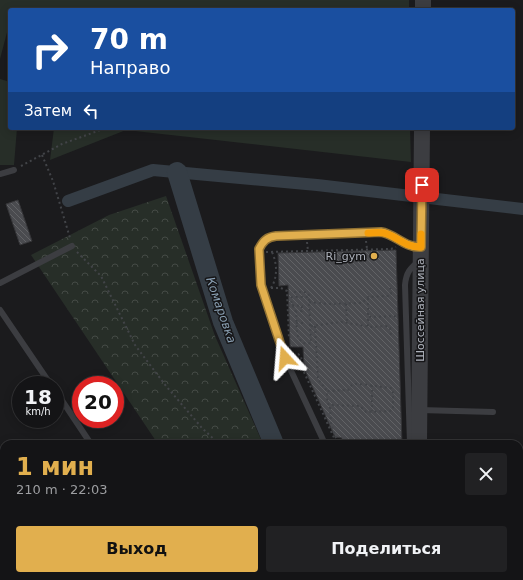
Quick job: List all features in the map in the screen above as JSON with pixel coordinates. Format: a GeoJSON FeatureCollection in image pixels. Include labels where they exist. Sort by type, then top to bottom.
{"type":"FeatureCollection","features":[{"type":"Feature","properties":{"kind":"street","name":"Шоссейная улица"},"geometry":{"type":"LineString","coordinates":[[419,440],[422,130]]}},
{"type":"Feature","properties":{"kind":"lane"},"geometry":{"type":"LineString","coordinates":[[0,174],[14,170]]}},
{"type":"Feature","properties":{"kind":"lane"},"geometry":{"type":"LineString","coordinates":[[323,440],[289,368],[261,285],[259,249],[264,241],[271,237],[381,232],[421,253],[408,272],[405,285],[410,440]]}},
{"type":"Feature","properties":{"kind":"lane"},"geometry":{"type":"LineString","coordinates":[[0,283],[72,246]]}},
{"type":"Feature","properties":{"kind":"lane"},"geometry":{"type":"LineString","coordinates":[[0,310],[45,376]]}},
{"type":"Feature","properties":{"kind":"lane"},"geometry":{"type":"LineString","coordinates":[[64,403],[89,440]]}},
{"type":"Feature","properties":{"kind":"lane"},"geometry":{"type":"LineString","coordinates":[[420,410],[493,412]]}},
{"type":"Feature","properties":{"kind":"path"},"geometry":{"type":"LineString","coordinates":[[14,170],[62,144],[100,130]]}},
{"type":"Feature","properties":{"kind":"path"},"geometry":{"type":"LineString","coordinates":[[42,155],[54,181],[72,246],[101,276],[136,346],[166,386],[202,428],[215,440]]}},
{"type":"Feature","properties":{"kind":"path"},"geometry":{"type":"LineString","coordinates":[[259,252],[391,249],[401,242]]}},
{"type":"Feature","properties":{"kind":"path"},"geometry":{"type":"LineString","coordinates":[[272,252],[276,266],[273,284]]}},
{"type":"Feature","properties":{"kind":"path"},"geometry":{"type":"LineString","coordinates":[[271,288],[281,288],[287,291],[289,340]]}},
{"type":"Feature","properties":{"kind":"path"},"geometry":{"type":"LineString","coordinates":[[309,302],[328,304],[362,303],[368,298],[389,296],[390,288]]}},
{"type":"Feature","properties":{"kind":"path"},"geometry":{"type":"LineString","coordinates":[[294,292],[306,292],[309,296],[310,343],[306,344],[303,343],[298,335],[296,312],[291,305],[292,297],[309,296]]}},
{"type":"Feature","properties":{"kind":"path"},"geometry":{"type":"LineString","coordinates":[[368,298],[368,326]]}},
{"type":"Feature","properties":{"kind":"path"},"geometry":{"type":"LineString","coordinates":[[346,304],[346,322]]}},
{"type":"Feature","properties":{"kind":"path"},"geometry":{"type":"LineString","coordinates":[[291,305],[302,306],[302,312],[296,312]]}},
{"type":"Feature","properties":{"kind":"path"},"geometry":{"type":"LineString","coordinates":[[368,317],[398,316]]}},
{"type":"Feature","properties":{"kind":"path"},"geometry":{"type":"LineString","coordinates":[[310,326],[346,322],[368,326],[388,326],[391,329],[392,335]]}},
{"type":"Feature","properties":{"kind":"path"},"geometry":{"type":"LineString","coordinates":[[296,323],[306,323]]}},
{"type":"Feature","properties":{"kind":"path"},"geometry":{"type":"LineString","coordinates":[[316,326],[318,379],[327,391],[327,402],[330,406],[331,424],[337,440]]}},
{"type":"Feature","properties":{"kind":"path"},"geometry":{"type":"LineString","coordinates":[[284,355],[300,355],[303,370],[335,440]]}},
{"type":"Feature","properties":{"kind":"path"},"geometry":{"type":"LineString","coordinates":[[327,391],[348,390],[355,384],[372,385],[380,388],[391,388],[393,392],[392,410],[365,411],[362,407],[358,406],[330,406]]}},
{"type":"Feature","properties":{"kind":"path"},"geometry":{"type":"LineString","coordinates":[[372,385],[372,411]]}},
{"type":"Feature","properties":{"kind":"green space"},"geometry":{"type":"Polygon","coordinates":[[[0,0],[409,0],[409,8],[8,8],[8,29],[0,59],[0,0]]]}},
{"type":"Feature","properties":{"kind":"green space"},"geometry":{"type":"Polygon","coordinates":[[[0,79],[8,81],[8,130],[17,130],[14,165],[0,165],[0,79]]]}},
{"type":"Feature","properties":{"kind":"green space"},"geometry":{"type":"Polygon","coordinates":[[[54,130],[126,130],[50,160],[54,130]]]}},
{"type":"Feature","properties":{"kind":"green space"},"geometry":{"type":"Polygon","coordinates":[[[126,130],[410,130],[411,162],[126,130]]]}},
{"type":"Feature","properties":{"kind":"green space"},"geometry":{"type":"Polygon","coordinates":[[[166,196],[215,336],[261,440],[155,440],[124,393],[124,376],[112,376],[31,255],[109,215],[166,196]]]}},
{"type":"Feature","properties":{"kind":"building"},"geometry":{"type":"Polygon","coordinates":[[[18,200],[32,241],[20,245],[6,204],[18,200]]]}},
{"type":"Feature","properties":{"kind":"building"},"geometry":{"type":"Polygon","coordinates":[[[396,250],[402,440],[342,440],[342,438],[335,437],[304,368],[303,347],[290,347],[288,285],[279,286],[278,253],[396,250]]]}},
{"type":"Feature","properties":{"kind":"waterway"},"geometry":{"type":"LineString","coordinates":[[68,201],[153,170],[317,185],[523,209]]}},
{"type":"Feature","properties":{"kind":"waterway","name":"Комаровка"},"geometry":{"type":"LineString","coordinates":[[177,172],[223,322],[272,440]]}},
{"type":"Feature","properties":{"kind":"slow traffic"},"geometry":{"type":"LineString","coordinates":[[368,233],[381,232],[412,247],[421,247],[421,234]]}},
{"type":"Feature","properties":{"kind":"place","name":"Ri_gym"},"geometry":{"type":"Point","coordinates":[374,256]}},
{"type":"Feature","properties":{"kind":"route"},"geometry":{"type":"LineString","coordinates":[[285,358],[261,285],[259,249],[261,244],[267,239],[276,236],[381,232],[410,246],[421,247],[422,185]]}}]}
